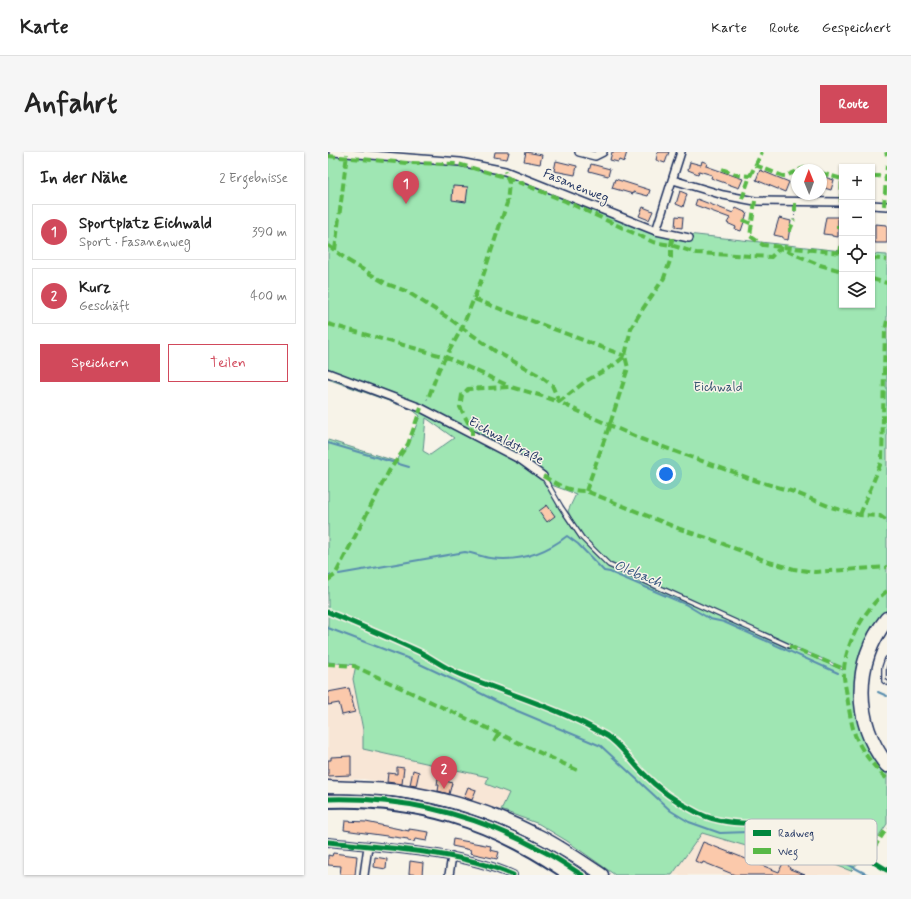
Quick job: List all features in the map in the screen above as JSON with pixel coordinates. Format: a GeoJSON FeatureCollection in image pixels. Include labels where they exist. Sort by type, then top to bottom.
{"type":"FeatureCollection","features":[{"type":"Feature","properties":{"kind":"highway"},"geometry":{"type":"LineString","coordinates":[[887,619],[875,635],[867,653],[862,673],[861,693],[863,713],[868,732],[887,765]]}},
{"type":"Feature","properties":{"kind":"highway"},"geometry":{"type":"LineString","coordinates":[[887,629],[876,646],[869,664],[865,693],[867,712],[872,731],[887,758]]}},
{"type":"Feature","properties":{"kind":"main road"},"geometry":{"type":"LineString","coordinates":[[328,787],[370,788],[398,791],[463,805],[513,823],[537,835],[561,848],[602,875]]}},
{"type":"Feature","properties":{"kind":"street","name":"Fasanenweg"},"geometry":{"type":"LineString","coordinates":[[333,152],[460,162],[505,170],[656,231],[689,238]]}},
{"type":"Feature","properties":{"kind":"street"},"geometry":{"type":"LineString","coordinates":[[579,152],[595,156],[603,152]]}},
{"type":"Feature","properties":{"kind":"street"},"geometry":{"type":"LineString","coordinates":[[656,231],[681,152]]}},
{"type":"Feature","properties":{"kind":"street"},"geometry":{"type":"LineString","coordinates":[[673,180],[723,195],[755,201],[839,202]]}},
{"type":"Feature","properties":{"kind":"street"},"geometry":{"type":"LineString","coordinates":[[875,204],[887,206]]}},
{"type":"Feature","properties":{"kind":"street","name":"Eichwaldstraße"},"geometry":{"type":"LineString","coordinates":[[328,373],[421,408],[521,460],[543,476]]}},
{"type":"Feature","properties":{"kind":"street"},"geometry":{"type":"LineString","coordinates":[[328,842],[452,856],[498,868],[513,875]]}},
{"type":"Feature","properties":{"kind":"street"},"geometry":{"type":"LineString","coordinates":[[364,875],[368,846]]}},
{"type":"Feature","properties":{"kind":"street"},"geometry":{"type":"LineString","coordinates":[[450,875],[452,856]]}},
{"type":"Feature","properties":{"kind":"lane","name":"Eichwaldstraße"},"geometry":{"type":"LineString","coordinates":[[543,476],[561,507],[582,538],[610,565],[789,646]]}},
{"type":"Feature","properties":{"kind":"lane"},"geometry":{"type":"LineString","coordinates":[[887,660],[884,668],[884,681],[887,683]]}},
{"type":"Feature","properties":{"kind":"path"},"geometry":{"type":"LineString","coordinates":[[794,220],[795,211]]}},
{"type":"Feature","properties":{"kind":"shaded area"},"geometry":{"type":"Polygon","coordinates":[[[328,662],[356,665],[353,679],[363,730],[363,749],[488,777],[486,784],[509,793],[501,810],[461,798],[418,788],[363,779],[328,780],[328,662]]]}},
{"type":"Feature","properties":{"kind":"shaded area"},"geometry":{"type":"Polygon","coordinates":[[[702,833],[745,846],[745,865],[836,865],[851,871],[849,875],[672,875],[702,833]]]}},
{"type":"Feature","properties":{"kind":"green space","name":"Eichwald"},"geometry":{"type":"Polygon","coordinates":[[[328,152],[354,152],[505,169],[660,231],[839,251],[839,308],[875,308],[875,254],[887,255],[887,616],[858,687],[887,768],[887,824],[877,838],[877,819],[745,819],[745,846],[702,833],[672,875],[615,875],[567,841],[539,824],[501,810],[509,793],[486,784],[488,777],[363,749],[363,730],[353,679],[356,665],[328,662],[328,440],[395,461],[394,464],[409,444],[420,416],[414,411],[328,379],[328,152]],[[426,418],[423,451],[430,455],[454,438],[426,418]],[[546,483],[562,513],[577,534],[608,566],[756,633],[843,670],[842,667],[778,640],[611,564],[586,540],[568,511],[576,494],[546,483]]]}},
{"type":"Feature","properties":{"kind":"green space"},"geometry":{"type":"Polygon","coordinates":[[[836,865],[856,865],[851,871],[836,865]]]}},
{"type":"Feature","properties":{"kind":"building"},"geometry":{"type":"Polygon","coordinates":[[[495,152],[509,152],[507,159],[494,157],[495,152]]]}},
{"type":"Feature","properties":{"kind":"building"},"geometry":{"type":"Polygon","coordinates":[[[526,152],[542,155],[540,164],[524,161],[526,152]]]}},
{"type":"Feature","properties":{"kind":"building"},"geometry":{"type":"Polygon","coordinates":[[[612,152],[627,152],[624,162],[619,160],[618,162],[610,160],[612,152]]]}},
{"type":"Feature","properties":{"kind":"building"},"geometry":{"type":"Polygon","coordinates":[[[658,152],[669,152],[665,163],[656,160],[658,152]]]}},
{"type":"Feature","properties":{"kind":"building"},"geometry":{"type":"Polygon","coordinates":[[[556,161],[577,166],[575,175],[554,171],[556,161]]]}},
{"type":"Feature","properties":{"kind":"building"},"geometry":{"type":"Polygon","coordinates":[[[702,161],[707,163],[706,166],[743,179],[739,188],[711,178],[712,175],[699,171],[698,174],[688,170],[690,162],[701,165],[702,161]]]}},
{"type":"Feature","properties":{"kind":"building"},"geometry":{"type":"Polygon","coordinates":[[[591,164],[610,169],[608,176],[589,171],[591,164]]]}},
{"type":"Feature","properties":{"kind":"building"},"geometry":{"type":"Polygon","coordinates":[[[760,170],[789,182],[785,192],[756,180],[760,170]]]}},
{"type":"Feature","properties":{"kind":"building"},"geometry":{"type":"Polygon","coordinates":[[[827,178],[834,180],[831,190],[827,189],[827,178]]]}},
{"type":"Feature","properties":{"kind":"building"},"geometry":{"type":"Polygon","coordinates":[[[615,179],[650,190],[648,196],[633,192],[633,194],[612,188],[615,179]]]}},
{"type":"Feature","properties":{"kind":"building"},"geometry":{"type":"Polygon","coordinates":[[[453,186],[468,187],[466,202],[452,200],[453,186]]]}},
{"type":"Feature","properties":{"kind":"building"},"geometry":{"type":"Polygon","coordinates":[[[680,191],[687,194],[683,207],[676,204],[680,191]]]}},
{"type":"Feature","properties":{"kind":"building"},"geometry":{"type":"Polygon","coordinates":[[[697,199],[733,213],[736,208],[747,213],[741,231],[735,229],[736,227],[727,223],[730,218],[695,205],[697,199]]]}},
{"type":"Feature","properties":{"kind":"building"},"geometry":{"type":"Polygon","coordinates":[[[643,207],[653,211],[649,220],[639,216],[643,207]]]}},
{"type":"Feature","properties":{"kind":"building"},"geometry":{"type":"Polygon","coordinates":[[[676,216],[683,217],[682,228],[675,227],[676,216]]]}},
{"type":"Feature","properties":{"kind":"building"},"geometry":{"type":"Polygon","coordinates":[[[826,217],[838,217],[838,237],[823,234],[826,217]]]}},
{"type":"Feature","properties":{"kind":"building"},"geometry":{"type":"Polygon","coordinates":[[[779,218],[791,221],[788,240],[774,235],[779,218]]]}},
{"type":"Feature","properties":{"kind":"building"},"geometry":{"type":"Polygon","coordinates":[[[875,224],[887,225],[887,243],[875,243],[875,224]]]}},
{"type":"Feature","properties":{"kind":"building"},"geometry":{"type":"Polygon","coordinates":[[[547,505],[555,516],[547,522],[539,511],[547,505]]]}},
{"type":"Feature","properties":{"kind":"building"},"geometry":{"type":"Polygon","coordinates":[[[349,688],[355,712],[342,715],[339,703],[328,705],[328,692],[349,688]]]}},
{"type":"Feature","properties":{"kind":"building"},"geometry":{"type":"Polygon","coordinates":[[[351,756],[351,775],[328,776],[328,760],[331,760],[331,757],[351,756]]]}},
{"type":"Feature","properties":{"kind":"building"},"geometry":{"type":"Polygon","coordinates":[[[397,767],[404,768],[402,784],[387,782],[388,773],[397,774],[397,767]]]}},
{"type":"Feature","properties":{"kind":"building"},"geometry":{"type":"Polygon","coordinates":[[[413,770],[419,772],[416,786],[410,785],[413,770]]]}},
{"type":"Feature","properties":{"kind":"building"},"geometry":{"type":"Polygon","coordinates":[[[438,778],[452,783],[449,794],[438,791],[438,778]]]}},
{"type":"Feature","properties":{"kind":"building"},"geometry":{"type":"Polygon","coordinates":[[[468,787],[476,790],[472,800],[464,797],[468,787]]]}},
{"type":"Feature","properties":{"kind":"building"},"geometry":{"type":"Polygon","coordinates":[[[345,821],[366,822],[409,831],[409,829],[429,832],[427,841],[415,839],[414,842],[408,841],[408,839],[344,830],[345,821]]]}},
{"type":"Feature","properties":{"kind":"building"},"geometry":{"type":"Polygon","coordinates":[[[453,839],[491,846],[490,850],[499,852],[497,859],[470,853],[471,850],[452,846],[453,839]]]}},
{"type":"Feature","properties":{"kind":"building"},"geometry":{"type":"Polygon","coordinates":[[[703,842],[745,859],[745,865],[761,865],[779,872],[782,865],[788,865],[790,869],[805,875],[735,875],[703,862],[702,864],[695,861],[703,842]]]}},
{"type":"Feature","properties":{"kind":"building"},"geometry":{"type":"Polygon","coordinates":[[[333,853],[357,856],[355,875],[340,875],[341,866],[328,865],[328,855],[332,856],[333,853]]]}},
{"type":"Feature","properties":{"kind":"building"},"geometry":{"type":"Polygon","coordinates":[[[375,857],[387,859],[386,869],[374,867],[375,857]]]}},
{"type":"Feature","properties":{"kind":"building"},"geometry":{"type":"Polygon","coordinates":[[[410,861],[423,863],[422,875],[409,874],[410,861]]]}},
{"type":"Feature","properties":{"kind":"waterway"},"geometry":{"type":"LineString","coordinates":[[328,443],[409,467]]}},
{"type":"Feature","properties":{"kind":"waterway","name":"Olebach"},"geometry":{"type":"LineString","coordinates":[[339,574],[465,552],[490,558],[521,558],[549,548],[567,536],[578,544],[604,571],[610,572],[685,604],[710,619],[724,622],[838,673]]}},
{"type":"Feature","properties":{"kind":"waterway"},"geometry":{"type":"LineString","coordinates":[[328,628],[407,658],[508,707],[601,746],[671,811],[689,822],[720,833],[745,832]]}},
{"type":"Feature","properties":{"kind":"waterway","name":"Olebach"},"geometry":{"type":"LineString","coordinates":[[878,692],[887,696]]}},
{"type":"Feature","properties":{"kind":"waterway"},"geometry":{"type":"LineString","coordinates":[[849,865],[868,875]]}},
{"type":"Feature","properties":{"kind":"tram line"},"geometry":{"type":"LineString","coordinates":[[328,794],[365,794],[400,798],[434,804],[467,813],[499,824],[530,839],[592,875]]}},
{"type":"Feature","properties":{"kind":"railway"},"geometry":{"type":"LineString","coordinates":[[328,808],[390,810],[449,822],[504,844],[531,858],[558,875]]}},
{"type":"Feature","properties":{"kind":"marked path"},"geometry":{"type":"LineString","coordinates":[[742,199],[750,176],[762,152]]}},
{"type":"Feature","properties":{"kind":"marked path"},"geometry":{"type":"LineString","coordinates":[[335,250],[347,154]]}},
{"type":"Feature","properties":{"kind":"marked path"},"geometry":{"type":"LineString","coordinates":[[328,156],[407,163],[458,164],[508,178],[565,201],[653,242],[671,245],[696,253],[771,257],[780,248],[820,265],[839,270]]}},
{"type":"Feature","properties":{"kind":"marked path"},"geometry":{"type":"LineString","coordinates":[[755,165],[783,176],[791,174]]}},
{"type":"Feature","properties":{"kind":"marked path"},"geometry":{"type":"LineString","coordinates":[[884,206],[887,165]]}},
{"type":"Feature","properties":{"kind":"marked path"},"geometry":{"type":"LineString","coordinates":[[722,169],[738,175],[750,176]]}},
{"type":"Feature","properties":{"kind":"marked path"},"geometry":{"type":"LineString","coordinates":[[429,396],[439,369],[462,328],[483,276],[507,203],[509,183],[505,171]]}},
{"type":"Feature","properties":{"kind":"marked path"},"geometry":{"type":"LineString","coordinates":[[827,175],[839,178]]}},
{"type":"Feature","properties":{"kind":"marked path"},"geometry":{"type":"LineString","coordinates":[[875,176],[887,178]]}},
{"type":"Feature","properties":{"kind":"marked path"},"geometry":{"type":"LineString","coordinates":[[755,201],[750,236],[763,245],[839,253]]}},
{"type":"Feature","properties":{"kind":"marked path"},"geometry":{"type":"LineString","coordinates":[[795,201],[795,211]]}},
{"type":"Feature","properties":{"kind":"marked path"},"geometry":{"type":"LineString","coordinates":[[743,220],[752,224]]}},
{"type":"Feature","properties":{"kind":"marked path"},"geometry":{"type":"LineString","coordinates":[[788,230],[790,230],[794,220]]}},
{"type":"Feature","properties":{"kind":"marked path"},"geometry":{"type":"LineString","coordinates":[[586,491],[628,368],[625,356],[631,328],[664,278],[671,258],[673,235]]}},
{"type":"Feature","properties":{"kind":"marked path"},"geometry":{"type":"LineString","coordinates":[[328,245],[347,260],[387,284],[406,291],[450,319],[495,351],[540,376],[552,385],[559,402],[641,439],[757,481],[794,492],[831,507],[860,515],[880,516],[887,521]]}},
{"type":"Feature","properties":{"kind":"marked path"},"geometry":{"type":"LineString","coordinates":[[875,258],[887,260]]}},
{"type":"Feature","properties":{"kind":"marked path"},"geometry":{"type":"LineString","coordinates":[[875,280],[887,283]]}},
{"type":"Feature","properties":{"kind":"marked path"},"geometry":{"type":"LineString","coordinates":[[474,299],[625,356]]}},
{"type":"Feature","properties":{"kind":"marked path"},"geometry":{"type":"LineString","coordinates":[[860,515],[882,460],[885,330],[887,321]]}},
{"type":"Feature","properties":{"kind":"marked path"},"geometry":{"type":"LineString","coordinates":[[328,324],[446,357],[509,386]]}},
{"type":"Feature","properties":{"kind":"marked path"},"geometry":{"type":"LineString","coordinates":[[472,435],[472,430],[460,407],[462,395],[468,389],[511,387],[559,402],[586,381],[614,365],[625,356]]}},
{"type":"Feature","properties":{"kind":"marked path"},"geometry":{"type":"LineString","coordinates":[[328,580],[335,575],[389,471],[408,444],[421,408]]}},
{"type":"Feature","properties":{"kind":"marked path"},"geometry":{"type":"LineString","coordinates":[[543,476],[563,487],[573,490],[586,491],[680,529],[716,541],[769,562],[794,569],[815,572],[887,567]]}},
{"type":"Feature","properties":{"kind":"marked path"},"geometry":{"type":"LineString","coordinates":[[887,591],[872,606],[858,626],[849,648],[844,672],[849,711],[855,735],[869,759],[887,779]]}},
{"type":"Feature","properties":{"kind":"marked path"},"geometry":{"type":"LineString","coordinates":[[789,646],[844,669]]}},
{"type":"Feature","properties":{"kind":"marked path"},"geometry":{"type":"LineString","coordinates":[[328,664],[354,666],[577,770]]}},
{"type":"Feature","properties":{"kind":"marked path"},"geometry":{"type":"LineString","coordinates":[[494,742],[499,733]]}},
{"type":"Feature","properties":{"kind":"marked path"},"geometry":{"type":"LineString","coordinates":[[877,843],[887,828]]}},
{"type":"Feature","properties":{"kind":"cycle path"},"geometry":{"type":"LineString","coordinates":[[328,612],[420,652],[459,674],[553,710],[590,726],[617,744],[648,778],[675,800],[709,818],[721,821],[745,823]]}},
{"type":"Feature","properties":{"kind":"cycle path"},"geometry":{"type":"LineString","coordinates":[[328,799],[384,801],[412,805],[466,818],[518,838],[582,875]]}},
{"type":"Feature","properties":{"kind":"cycle path"},"geometry":{"type":"LineString","coordinates":[[328,842],[398,849],[446,856],[492,867],[513,875]]}},
{"type":"Feature","properties":{"kind":"cycle path"},"geometry":{"type":"LineString","coordinates":[[877,864],[887,870]]}},
{"type":"Feature","properties":{"kind":"place","name":"Sportplatz Eichwald"},"geometry":{"type":"Point","coordinates":[406,204]}},
{"type":"Feature","properties":{"kind":"place","name":"Kurz"},"geometry":{"type":"Point","coordinates":[444,789]}}]}
